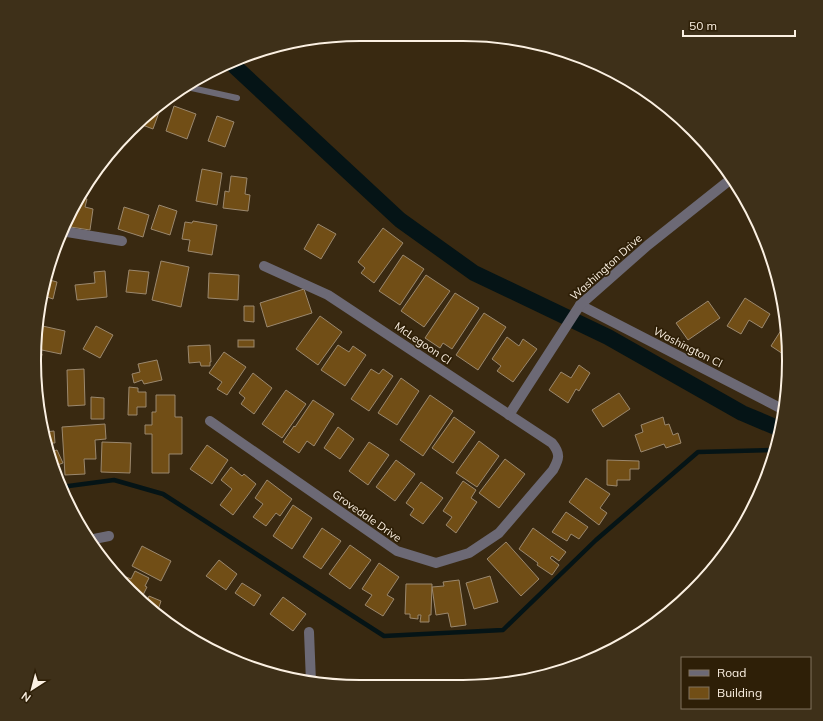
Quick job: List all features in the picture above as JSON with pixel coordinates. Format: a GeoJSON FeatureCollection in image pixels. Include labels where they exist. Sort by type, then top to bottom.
{"type":"FeatureCollection","features":[{"type":"Feature","properties":{"kind":"street","name":"Washington Drive"},"geometry":{"type":"LineString","coordinates":[[509,415],[580,305],[648,245],[727,182]]}},
{"type":"Feature","properties":{"kind":"street"},"geometry":{"type":"LineString","coordinates":[[67,233],[122,241]]}},
{"type":"Feature","properties":{"kind":"street","name":"McLegoon Cl"},"geometry":{"type":"LineString","coordinates":[[264,266],[328,295],[552,443],[559,455]]}},
{"type":"Feature","properties":{"kind":"street","name":"Washington Cl"},"geometry":{"type":"LineString","coordinates":[[580,305],[778,407]]}},
{"type":"Feature","properties":{"kind":"street","name":"Grovedale Drive"},"geometry":{"type":"LineString","coordinates":[[210,421],[397,551],[436,563],[469,553],[499,533],[553,470],[559,455]]}},
{"type":"Feature","properties":{"kind":"street"},"geometry":{"type":"LineString","coordinates":[[96,539],[109,536]]}},
{"type":"Feature","properties":{"kind":"street"},"geometry":{"type":"LineString","coordinates":[[309,632],[311,676]]}},
{"type":"Feature","properties":{"kind":"lane"},"geometry":{"type":"LineString","coordinates":[[194,88],[237,98]]}},
{"type":"Feature","properties":{"kind":"building"},"geometry":{"type":"Polygon","coordinates":[[[174,106],[196,114],[187,139],[166,131],[174,106]]]}},
{"type":"Feature","properties":{"kind":"building"},"geometry":{"type":"Polygon","coordinates":[[[159,113],[153,129],[144,126],[159,113]]]}},
{"type":"Feature","properties":{"kind":"building"},"geometry":{"type":"Polygon","coordinates":[[[217,116],[234,122],[225,147],[208,141],[217,116]]]}},
{"type":"Feature","properties":{"kind":"building"},"geometry":{"type":"Polygon","coordinates":[[[202,169],[222,173],[217,205],[196,201],[202,169]]]}},
{"type":"Feature","properties":{"kind":"building"},"geometry":{"type":"Polygon","coordinates":[[[231,176],[247,178],[245,194],[250,195],[248,211],[223,208],[225,191],[229,192],[231,176]]]}},
{"type":"Feature","properties":{"kind":"building"},"geometry":{"type":"Polygon","coordinates":[[[85,199],[87,199],[85,207],[93,209],[90,230],[70,227],[85,199]]]}},
{"type":"Feature","properties":{"kind":"building"},"geometry":{"type":"Polygon","coordinates":[[[159,205],[177,211],[170,235],[151,229],[159,205]]]}},
{"type":"Feature","properties":{"kind":"building"},"geometry":{"type":"Polygon","coordinates":[[[124,207],[149,215],[143,237],[118,229],[124,207]]]}},
{"type":"Feature","properties":{"kind":"building"},"geometry":{"type":"Polygon","coordinates":[[[193,221],[217,225],[212,255],[188,251],[190,240],[182,239],[185,222],[192,223],[193,221]]]}},
{"type":"Feature","properties":{"kind":"building"},"geometry":{"type":"Polygon","coordinates":[[[318,224],[336,234],[321,259],[304,249],[318,224]]]}},
{"type":"Feature","properties":{"kind":"building"},"geometry":{"type":"Polygon","coordinates":[[[383,228],[403,243],[374,283],[361,273],[365,268],[358,262],[383,228]]]}},
{"type":"Feature","properties":{"kind":"building"},"geometry":{"type":"Polygon","coordinates":[[[403,255],[424,269],[400,305],[379,291],[403,255]]]}},
{"type":"Feature","properties":{"kind":"building"},"geometry":{"type":"Polygon","coordinates":[[[161,261],[189,267],[181,307],[152,300],[161,261]]]}},
{"type":"Feature","properties":{"kind":"building"},"geometry":{"type":"Polygon","coordinates":[[[129,270],[149,272],[146,294],[126,292],[129,270]]]}},
{"type":"Feature","properties":{"kind":"building"},"geometry":{"type":"Polygon","coordinates":[[[105,271],[107,297],[77,300],[75,285],[95,283],[94,272],[105,271]]]}},
{"type":"Feature","properties":{"kind":"building"},"geometry":{"type":"Polygon","coordinates":[[[209,273],[239,275],[238,300],[208,298],[209,273]]]}},
{"type":"Feature","properties":{"kind":"building"},"geometry":{"type":"Polygon","coordinates":[[[426,275],[450,291],[424,327],[401,311],[426,275]]]}},
{"type":"Feature","properties":{"kind":"building"},"geometry":{"type":"Polygon","coordinates":[[[51,280],[57,282],[53,299],[47,297],[51,280]]]}},
{"type":"Feature","properties":{"kind":"building"},"geometry":{"type":"Polygon","coordinates":[[[304,289],[312,313],[267,327],[260,303],[304,289]]]}},
{"type":"Feature","properties":{"kind":"building"},"geometry":{"type":"Polygon","coordinates":[[[455,293],[479,308],[452,349],[443,343],[440,348],[425,338],[455,293]]]}},
{"type":"Feature","properties":{"kind":"building"},"geometry":{"type":"Polygon","coordinates":[[[745,298],[770,314],[762,328],[749,320],[741,334],[727,326],[745,298]]]}},
{"type":"Feature","properties":{"kind":"building"},"geometry":{"type":"Polygon","coordinates":[[[708,301],[720,318],[688,340],[676,323],[708,301]]]}},
{"type":"Feature","properties":{"kind":"building"},"geometry":{"type":"Polygon","coordinates":[[[244,306],[254,306],[254,322],[244,321],[244,306]]]}},
{"type":"Feature","properties":{"kind":"building"},"geometry":{"type":"Polygon","coordinates":[[[484,313],[506,327],[478,370],[456,355],[484,313]]]}},
{"type":"Feature","properties":{"kind":"building"},"geometry":{"type":"Polygon","coordinates":[[[320,316],[342,332],[318,365],[296,349],[320,316]]]}},
{"type":"Feature","properties":{"kind":"building"},"geometry":{"type":"Polygon","coordinates":[[[43,326],[65,331],[61,354],[42,350],[43,326]]]}},
{"type":"Feature","properties":{"kind":"building"},"geometry":{"type":"Polygon","coordinates":[[[96,326],[113,335],[100,358],[83,349],[96,326]]]}},
{"type":"Feature","properties":{"kind":"building"},"geometry":{"type":"Polygon","coordinates":[[[780,332],[782,353],[771,346],[780,332]]]}},
{"type":"Feature","properties":{"kind":"building"},"geometry":{"type":"Polygon","coordinates":[[[507,337],[519,346],[523,339],[537,349],[513,382],[497,371],[501,366],[492,359],[507,337]]]}},
{"type":"Feature","properties":{"kind":"building"},"geometry":{"type":"Polygon","coordinates":[[[238,340],[254,340],[254,347],[238,347],[238,340]]]}},
{"type":"Feature","properties":{"kind":"building"},"geometry":{"type":"Polygon","coordinates":[[[210,345],[210,366],[201,366],[200,362],[189,363],[188,346],[210,345]]]}},
{"type":"Feature","properties":{"kind":"building"},"geometry":{"type":"Polygon","coordinates":[[[338,345],[349,352],[353,346],[366,355],[345,386],[321,370],[338,345]]]}},
{"type":"Feature","properties":{"kind":"building"},"geometry":{"type":"Polygon","coordinates":[[[224,352],[246,367],[227,395],[217,389],[222,382],[209,373],[224,352]]]}},
{"type":"Feature","properties":{"kind":"building"},"geometry":{"type":"Polygon","coordinates":[[[157,360],[162,380],[144,384],[142,380],[134,383],[132,374],[140,372],[138,364],[157,360]]]}},
{"type":"Feature","properties":{"kind":"building"},"geometry":{"type":"Polygon","coordinates":[[[579,365],[590,373],[579,391],[576,389],[568,403],[549,390],[561,372],[571,378],[579,365]]]}},
{"type":"Feature","properties":{"kind":"building"},"geometry":{"type":"Polygon","coordinates":[[[84,369],[85,405],[68,406],[67,370],[84,369]]]}},
{"type":"Feature","properties":{"kind":"building"},"geometry":{"type":"Polygon","coordinates":[[[371,369],[379,374],[383,369],[393,376],[369,411],[351,399],[371,369]]]}},
{"type":"Feature","properties":{"kind":"building"},"geometry":{"type":"Polygon","coordinates":[[[253,373],[272,388],[254,414],[241,404],[245,398],[239,393],[253,373]]]}},
{"type":"Feature","properties":{"kind":"building"},"geometry":{"type":"Polygon","coordinates":[[[401,378],[419,391],[397,425],[378,413],[401,378]]]}},
{"type":"Feature","properties":{"kind":"building"},"geometry":{"type":"Polygon","coordinates":[[[129,387],[138,388],[138,392],[146,392],[146,407],[137,407],[137,415],[128,415],[129,387]]]}},
{"type":"Feature","properties":{"kind":"building"},"geometry":{"type":"Polygon","coordinates":[[[286,390],[306,404],[282,438],[262,424],[286,390]]]}},
{"type":"Feature","properties":{"kind":"building"},"geometry":{"type":"Polygon","coordinates":[[[619,393],[630,409],[603,427],[592,410],[619,393]]]}},
{"type":"Feature","properties":{"kind":"building"},"geometry":{"type":"Polygon","coordinates":[[[156,395],[175,395],[175,417],[182,417],[182,454],[169,454],[169,473],[152,473],[152,434],[145,434],[145,425],[152,425],[152,412],[156,412],[156,395]]]}},
{"type":"Feature","properties":{"kind":"building"},"geometry":{"type":"Polygon","coordinates":[[[430,395],[453,411],[423,456],[400,440],[430,395]]]}},
{"type":"Feature","properties":{"kind":"building"},"geometry":{"type":"Polygon","coordinates":[[[91,397],[104,398],[104,419],[91,419],[91,397]]]}},
{"type":"Feature","properties":{"kind":"building"},"geometry":{"type":"Polygon","coordinates":[[[313,400],[334,414],[314,446],[307,441],[299,453],[283,442],[313,400]]]}},
{"type":"Feature","properties":{"kind":"building"},"geometry":{"type":"Polygon","coordinates":[[[454,417],[475,432],[453,463],[432,448],[454,417]]]}},
{"type":"Feature","properties":{"kind":"building"},"geometry":{"type":"Polygon","coordinates":[[[663,417],[665,425],[669,424],[673,435],[678,433],[681,443],[666,448],[664,444],[641,452],[635,435],[643,432],[641,425],[663,417]]]}},
{"type":"Feature","properties":{"kind":"building"},"geometry":{"type":"Polygon","coordinates":[[[105,424],[106,439],[95,440],[96,459],[84,459],[85,474],[65,475],[62,427],[105,424]]]}},
{"type":"Feature","properties":{"kind":"building"},"geometry":{"type":"Polygon","coordinates":[[[338,427],[354,439],[340,459],[324,448],[338,427]]]}},
{"type":"Feature","properties":{"kind":"building"},"geometry":{"type":"Polygon","coordinates":[[[54,431],[55,443],[52,443],[49,432],[54,431]]]}},
{"type":"Feature","properties":{"kind":"building"},"geometry":{"type":"Polygon","coordinates":[[[479,441],[499,456],[477,487],[456,473],[479,441]]]}},
{"type":"Feature","properties":{"kind":"building"},"geometry":{"type":"Polygon","coordinates":[[[102,442],[131,443],[130,473],[101,472],[102,442]]]}},
{"type":"Feature","properties":{"kind":"building"},"geometry":{"type":"Polygon","coordinates":[[[369,442],[389,455],[368,485],[349,471],[369,442]]]}},
{"type":"Feature","properties":{"kind":"building"},"geometry":{"type":"Polygon","coordinates":[[[207,445],[228,460],[212,484],[190,469],[207,445]]]}},
{"type":"Feature","properties":{"kind":"building"},"geometry":{"type":"Polygon","coordinates":[[[57,450],[63,463],[59,465],[54,451],[57,450]]]}},
{"type":"Feature","properties":{"kind":"building"},"geometry":{"type":"Polygon","coordinates":[[[505,459],[525,474],[499,508],[479,493],[505,459]]]}},
{"type":"Feature","properties":{"kind":"building"},"geometry":{"type":"Polygon","coordinates":[[[396,460],[415,474],[395,501],[376,487],[396,460]]]}},
{"type":"Feature","properties":{"kind":"building"},"geometry":{"type":"Polygon","coordinates":[[[607,460],[639,461],[639,469],[630,469],[630,480],[617,480],[617,486],[607,485],[607,460]]]}},
{"type":"Feature","properties":{"kind":"building"},"geometry":{"type":"Polygon","coordinates":[[[231,467],[242,476],[244,474],[256,484],[233,515],[220,505],[232,489],[221,480],[231,467]]]}},
{"type":"Feature","properties":{"kind":"building"},"geometry":{"type":"Polygon","coordinates":[[[586,478],[610,494],[600,508],[607,513],[599,525],[569,502],[586,478]]]}},
{"type":"Feature","properties":{"kind":"building"},"geometry":{"type":"Polygon","coordinates":[[[267,480],[292,499],[280,516],[276,513],[266,526],[253,517],[263,504],[255,498],[267,480]]]}},
{"type":"Feature","properties":{"kind":"building"},"geometry":{"type":"Polygon","coordinates":[[[463,481],[476,490],[471,498],[477,502],[456,533],[446,525],[452,517],[443,511],[463,481]]]}},
{"type":"Feature","properties":{"kind":"building"},"geometry":{"type":"Polygon","coordinates":[[[421,482],[443,498],[423,524],[410,515],[414,509],[406,503],[421,482]]]}},
{"type":"Feature","properties":{"kind":"building"},"geometry":{"type":"Polygon","coordinates":[[[293,505],[312,518],[292,549],[273,536],[293,505]]]}},
{"type":"Feature","properties":{"kind":"building"},"geometry":{"type":"Polygon","coordinates":[[[566,512],[588,527],[579,539],[571,534],[567,541],[552,532],[566,512]]]}},
{"type":"Feature","properties":{"kind":"building"},"geometry":{"type":"Polygon","coordinates":[[[322,528],[341,541],[321,569],[303,557],[322,528]]]}},
{"type":"Feature","properties":{"kind":"building"},"geometry":{"type":"Polygon","coordinates":[[[533,528],[566,552],[559,561],[552,556],[550,558],[559,565],[552,575],[537,565],[538,563],[519,549],[533,528]]]}},
{"type":"Feature","properties":{"kind":"building"},"geometry":{"type":"Polygon","coordinates":[[[506,542],[539,579],[521,596],[487,559],[506,542]]]}},
{"type":"Feature","properties":{"kind":"building"},"geometry":{"type":"Polygon","coordinates":[[[350,545],[371,560],[350,589],[329,574],[350,545]]]}},
{"type":"Feature","properties":{"kind":"building"},"geometry":{"type":"Polygon","coordinates":[[[142,546],[171,561],[161,581],[132,566],[142,546]]]}},
{"type":"Feature","properties":{"kind":"building"},"geometry":{"type":"Polygon","coordinates":[[[219,560],[237,574],[226,590],[206,576],[219,560]]]}},
{"type":"Feature","properties":{"kind":"building"},"geometry":{"type":"Polygon","coordinates":[[[379,563],[399,577],[387,595],[394,599],[383,616],[365,605],[372,595],[362,589],[379,563]]]}},
{"type":"Feature","properties":{"kind":"building"},"geometry":{"type":"Polygon","coordinates":[[[135,571],[149,578],[143,594],[126,577],[131,579],[135,571]]]}},
{"type":"Feature","properties":{"kind":"building"},"geometry":{"type":"Polygon","coordinates":[[[490,576],[498,602],[474,609],[466,583],[490,576]]]}},
{"type":"Feature","properties":{"kind":"building"},"geometry":{"type":"Polygon","coordinates":[[[459,580],[466,625],[451,627],[448,613],[436,615],[432,587],[444,586],[443,582],[459,580]]]}},
{"type":"Feature","properties":{"kind":"building"},"geometry":{"type":"Polygon","coordinates":[[[242,583],[261,595],[254,606],[235,593],[242,583]]]}},
{"type":"Feature","properties":{"kind":"building"},"geometry":{"type":"Polygon","coordinates":[[[406,584],[432,584],[431,615],[429,615],[429,622],[420,622],[421,615],[418,615],[418,619],[410,618],[410,614],[405,614],[406,584]]]}},
{"type":"Feature","properties":{"kind":"building"},"geometry":{"type":"Polygon","coordinates":[[[149,596],[161,601],[159,608],[150,601],[148,599],[149,596]]]}},
{"type":"Feature","properties":{"kind":"building"},"geometry":{"type":"Polygon","coordinates":[[[283,597],[306,614],[293,631],[270,614],[283,597]]]}},
{"type":"Feature","properties":{"kind":"waterway"},"geometry":{"type":"LineString","coordinates":[[235,66],[400,220],[474,273],[608,337],[742,413],[775,427]]}},
{"type":"Feature","properties":{"kind":"waterway"},"geometry":{"type":"LineString","coordinates":[[67,486],[114,480],[163,494],[384,636],[503,630],[596,540],[698,452],[769,450]]}}]}
